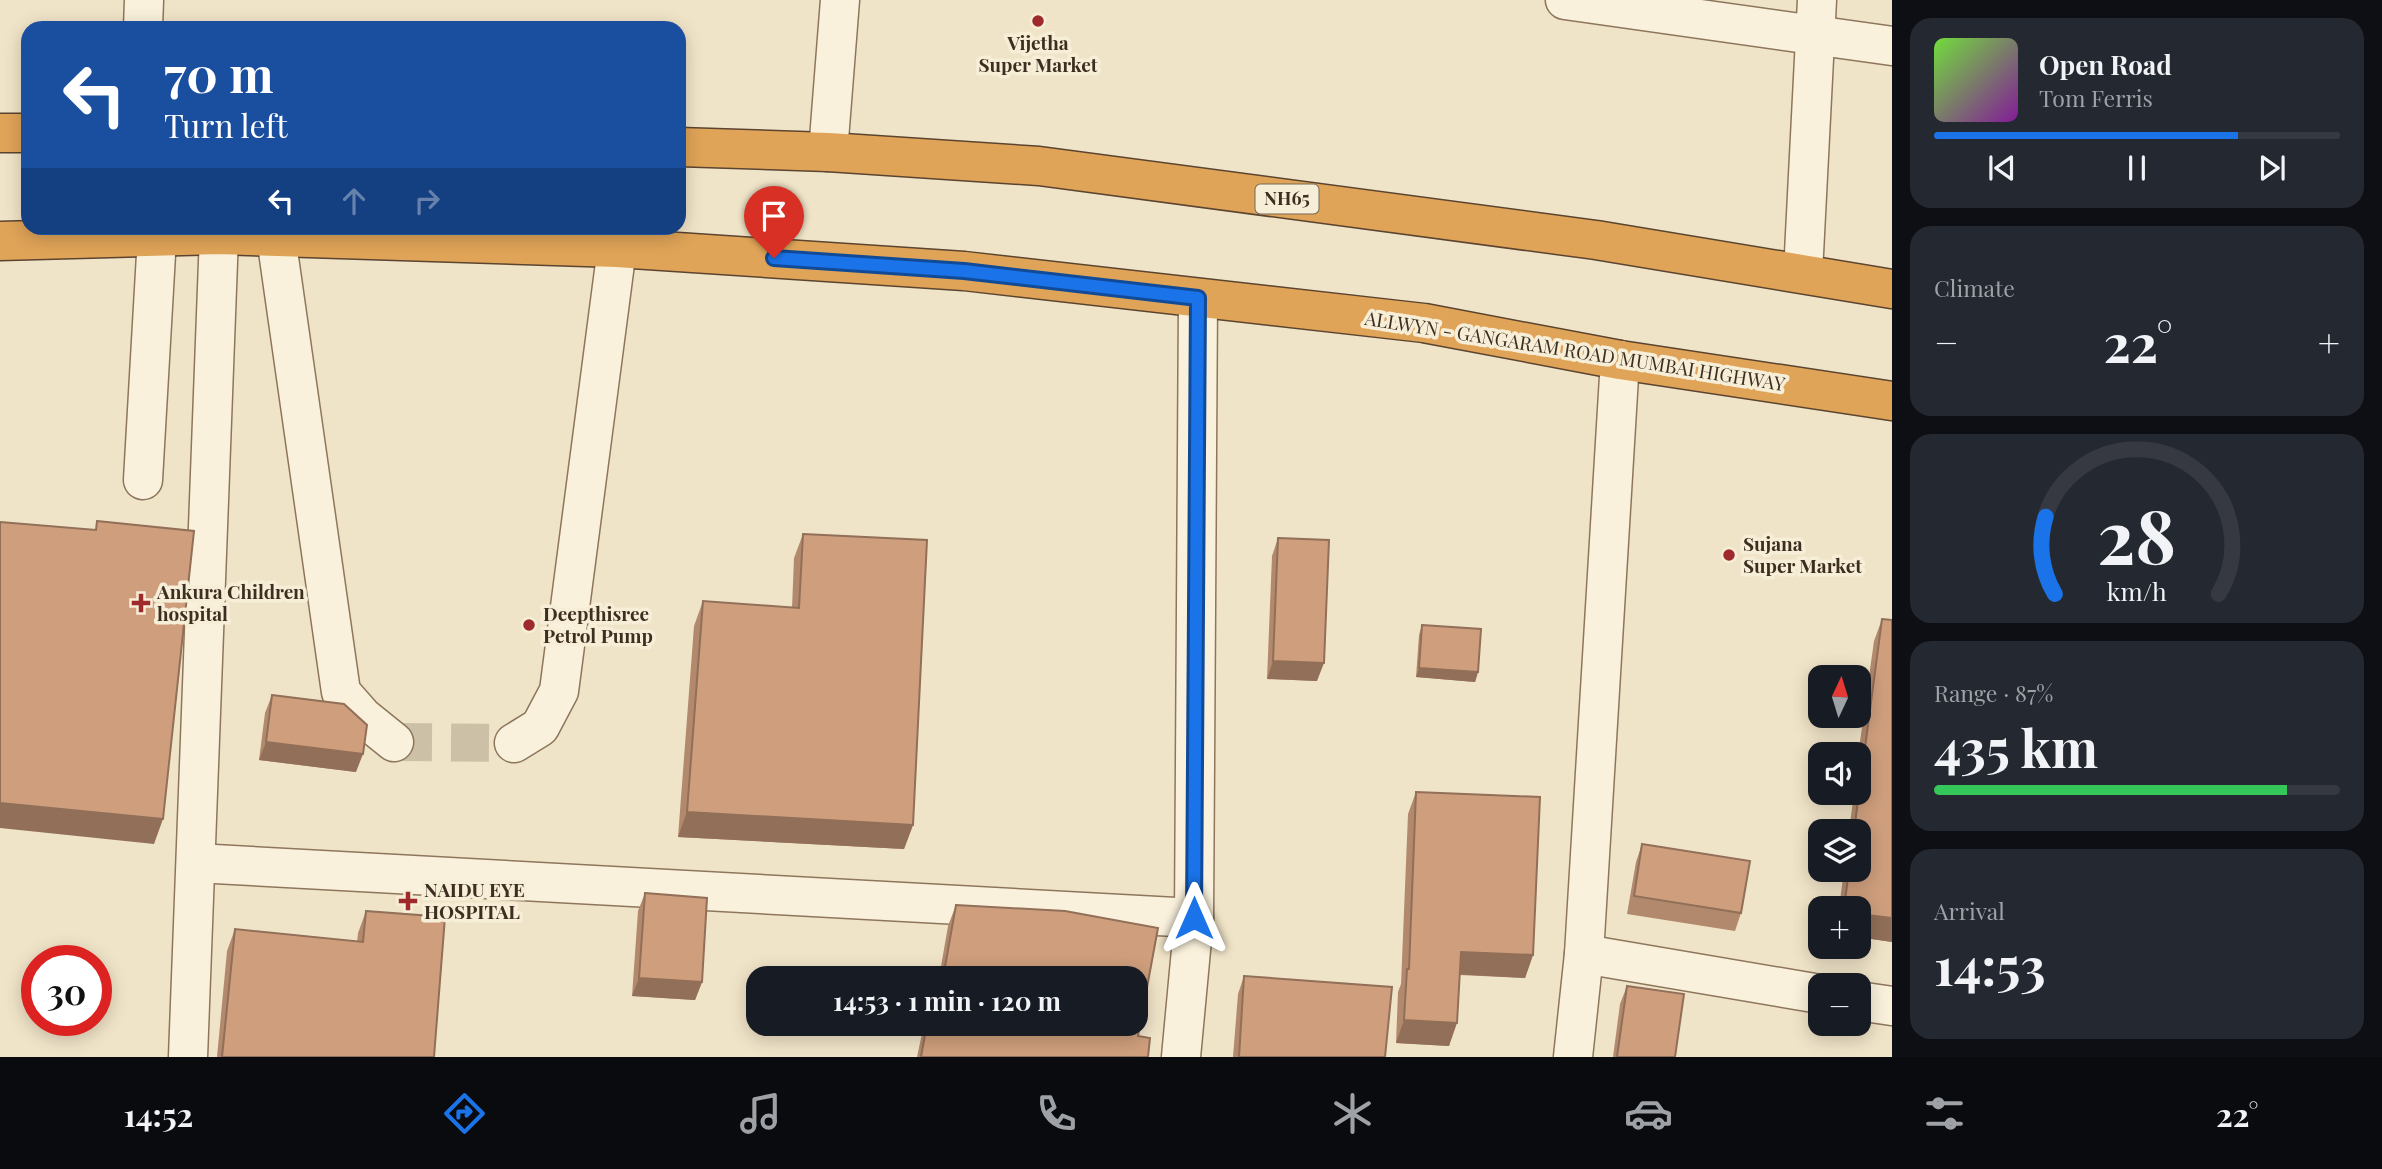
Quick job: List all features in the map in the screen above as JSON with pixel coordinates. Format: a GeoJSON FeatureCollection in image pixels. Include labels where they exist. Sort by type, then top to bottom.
{"type":"FeatureCollection","features":[{"type":"Feature","properties":{"kind":"highway"},"geometry":{"type":"LineString","coordinates":[[0,133],[21,133]]}},
{"type":"Feature","properties":{"kind":"highway","name":"NH65"},"geometry":{"type":"LineString","coordinates":[[686,147],[828,152],[1039,166],[1595,240],[1892,289]]}},
{"type":"Feature","properties":{"kind":"highway","name":"ALLWYN - GANGARAM ROAD MUMBAI HIGHWAY"},"geometry":{"type":"LineString","coordinates":[[0,241],[198,235]]}},
{"type":"Feature","properties":{"kind":"highway","name":"ALLWYN - GANGARAM ROAD MUMBAI HIGHWAY"},"geometry":{"type":"LineString","coordinates":[[238,235],[617,248],[964,271],[1424,323],[1620,360],[1892,401]]}},
{"type":"Feature","properties":{"kind":"street"},"geometry":{"type":"LineString","coordinates":[[143,21],[144,0]]}},
{"type":"Feature","properties":{"kind":"street"},"geometry":{"type":"LineString","coordinates":[[828,152],[840,0]]}},
{"type":"Feature","properties":{"kind":"street"},"geometry":{"type":"LineString","coordinates":[[1564,0],[1816,17],[1892,46]]}},
{"type":"Feature","properties":{"kind":"street"},"geometry":{"type":"LineString","coordinates":[[1803,273],[1816,17]]}},
{"type":"Feature","properties":{"kind":"street"},"geometry":{"type":"LineString","coordinates":[[188,1057],[219,235]]}},
{"type":"Feature","properties":{"kind":"street"},"geometry":{"type":"LineString","coordinates":[[144,480],[157,237]]}},
{"type":"Feature","properties":{"kind":"street"},"geometry":{"type":"LineString","coordinates":[[276,237],[341,692],[363,717],[394,742]]}},
{"type":"Feature","properties":{"kind":"street"},"geometry":{"type":"LineString","coordinates":[[514,744],[540,727],[559,691],[617,248]]}},
{"type":"Feature","properties":{"kind":"street"},"geometry":{"type":"LineString","coordinates":[[1181,1057],[1194,918],[1198,298]]}},
{"type":"Feature","properties":{"kind":"street"},"geometry":{"type":"LineString","coordinates":[[1573,1057],[1584,954],[1620,360]]}},
{"type":"Feature","properties":{"kind":"street"},"geometry":{"type":"LineString","coordinates":[[196,863],[1194,918]]}},
{"type":"Feature","properties":{"kind":"street"},"geometry":{"type":"LineString","coordinates":[[1584,954],[1808,992]]}},
{"type":"Feature","properties":{"kind":"street"},"geometry":{"type":"LineString","coordinates":[[1871,1003],[1892,1006]]}},
{"type":"Feature","properties":{"kind":"building"},"geometry":{"type":"Polygon","coordinates":[[[97,521],[194,531],[163,819],[0,803],[0,522],[96,530],[97,521]]]}},
{"type":"Feature","properties":{"kind":"building"},"geometry":{"type":"Polygon","coordinates":[[[803,534],[927,540],[913,825],[687,812],[703,601],[799,608],[803,534]]]}},
{"type":"Feature","properties":{"kind":"building"},"geometry":{"type":"Polygon","coordinates":[[[1278,538],[1329,540],[1324,663],[1273,661],[1278,538]]]}},
{"type":"Feature","properties":{"kind":"building"},"geometry":{"type":"Polygon","coordinates":[[[1882,619],[1892,620],[1892,918],[1871,916],[1871,896],[1846,896],[1847,882],[1871,882],[1871,819],[1856,819],[1857,805],[1871,805],[1871,742],[1866,742],[1868,728],[1871,728],[1871,702],[1882,619]]]}},
{"type":"Feature","properties":{"kind":"building"},"geometry":{"type":"Polygon","coordinates":[[[1422,625],[1481,629],[1478,672],[1419,668],[1422,625]]]}},
{"type":"Feature","properties":{"kind":"building"},"geometry":{"type":"Polygon","coordinates":[[[272,695],[344,704],[367,725],[363,754],[266,742],[272,695]]]}},
{"type":"Feature","properties":{"kind":"building"},"geometry":{"type":"Polygon","coordinates":[[[1416,792],[1540,797],[1533,955],[1461,952],[1457,1023],[1404,1020],[1409,969],[1416,792]]]}},
{"type":"Feature","properties":{"kind":"building"},"geometry":{"type":"Polygon","coordinates":[[[1642,844],[1750,861],[1741,913],[1634,896],[1642,844]]]}},
{"type":"Feature","properties":{"kind":"building"},"geometry":{"type":"Polygon","coordinates":[[[645,893],[707,898],[702,982],[639,978],[645,893]]]}},
{"type":"Feature","properties":{"kind":"building"},"geometry":{"type":"Polygon","coordinates":[[[956,905],[1065,911],[1158,928],[1148,982],[1148,966],[945,966],[956,905]]]}},
{"type":"Feature","properties":{"kind":"building"},"geometry":{"type":"Polygon","coordinates":[[[366,911],[445,917],[434,1057],[222,1057],[235,929],[363,942],[366,911]]]}},
{"type":"Feature","properties":{"kind":"building"},"geometry":{"type":"Polygon","coordinates":[[[1244,976],[1392,987],[1385,1057],[1239,1057],[1244,976]]]}},
{"type":"Feature","properties":{"kind":"building"},"geometry":{"type":"Polygon","coordinates":[[[1627,986],[1684,994],[1675,1057],[1617,1057],[1627,986]]]}},
{"type":"Feature","properties":{"kind":"building"},"geometry":{"type":"Polygon","coordinates":[[[925,1036],[1150,1038],[1148,1057],[921,1057],[925,1036]]]}},
{"type":"Feature","properties":{"kind":"tunnel"},"geometry":{"type":"LineString","coordinates":[[394,742],[514,743]]}},
{"type":"Feature","properties":{"kind":"place","name":"Vijetha Super Market"},"geometry":{"type":"Point","coordinates":[1038,21]}},
{"type":"Feature","properties":{"kind":"place","name":"Sujana Super Market"},"geometry":{"type":"Point","coordinates":[1729,555]}},
{"type":"Feature","properties":{"kind":"place","name":"Ankura Children hospital"},"geometry":{"type":"Point","coordinates":[141,603]}},
{"type":"Feature","properties":{"kind":"place","name":"Deepthisree Petrol Pump"},"geometry":{"type":"Point","coordinates":[529,625]}},
{"type":"Feature","properties":{"kind":"place","name":"NAIDU EYE HOSPITAL"},"geometry":{"type":"Point","coordinates":[408,901]}},
{"type":"Feature","properties":{"kind":"route"},"geometry":{"type":"LineString","coordinates":[[774,258],[964,271],[1198,298],[1194,918]]}}]}
